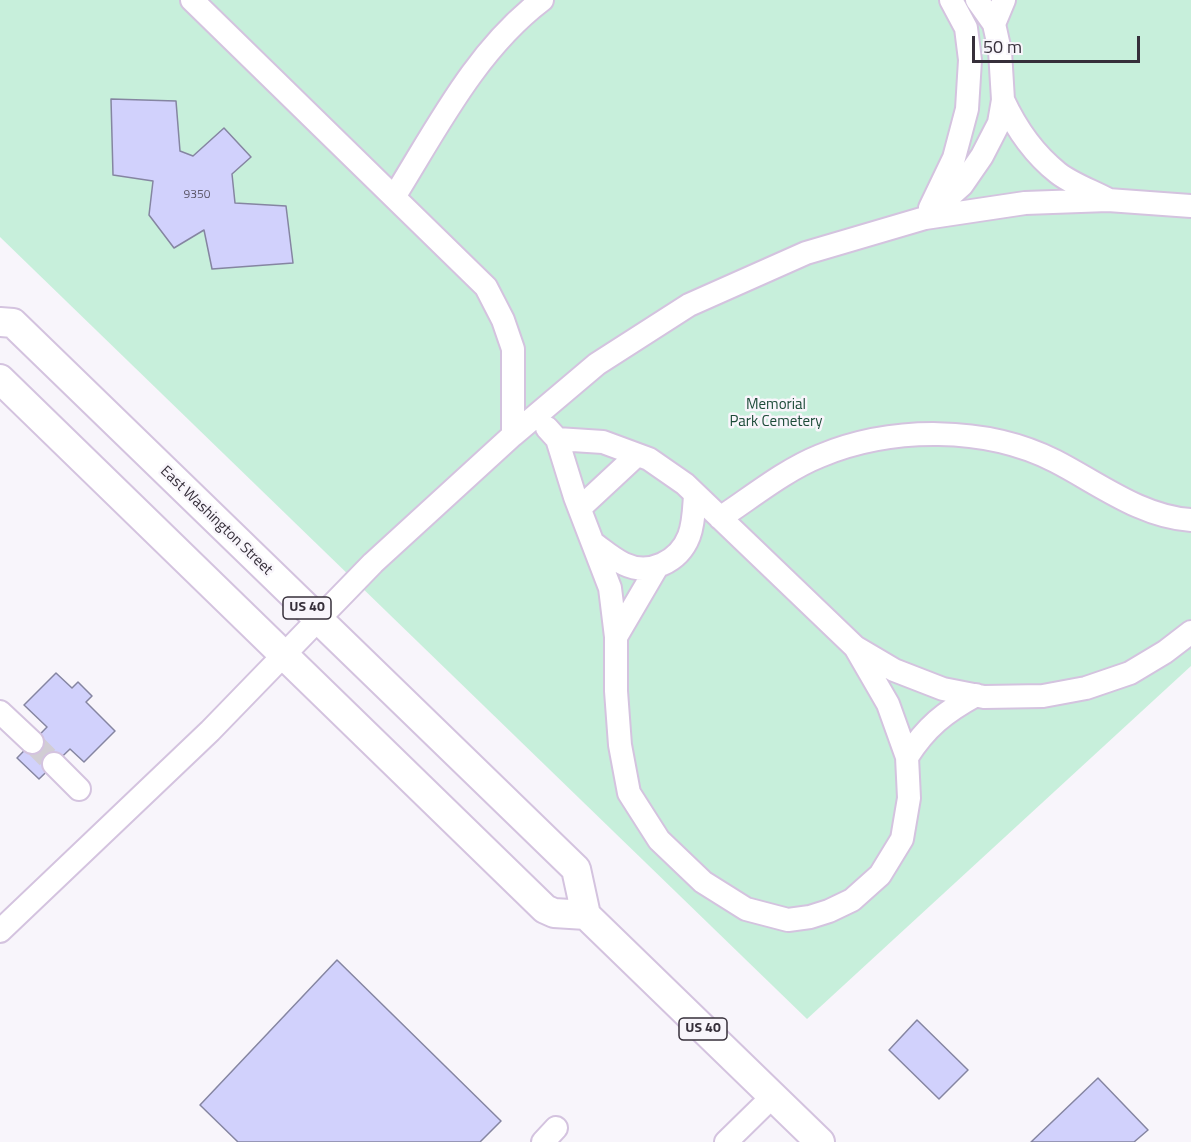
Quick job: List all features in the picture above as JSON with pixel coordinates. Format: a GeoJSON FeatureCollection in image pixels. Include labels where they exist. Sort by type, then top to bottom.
{"type":"FeatureCollection","features":[{"type":"Feature","properties":{"kind":"main road","name":"East Washington Street"},"geometry":{"type":"LineString","coordinates":[[0,322],[13,323],[576,869],[586,915]]}},
{"type":"Feature","properties":{"kind":"main road"},"geometry":{"type":"LineString","coordinates":[[0,379],[545,909],[554,913],[586,915]]}},
{"type":"Feature","properties":{"kind":"main road","name":"US 40"},"geometry":{"type":"LineString","coordinates":[[586,915],[820,1142]]}},
{"type":"Feature","properties":{"kind":"lane"},"geometry":{"type":"LineString","coordinates":[[192,0],[486,287],[503,320],[513,349],[513,435]]}},
{"type":"Feature","properties":{"kind":"lane"},"geometry":{"type":"LineString","coordinates":[[213,0],[228,35]]}},
{"type":"Feature","properties":{"kind":"lane"},"geometry":{"type":"LineString","coordinates":[[394,197],[482,60],[507,30],[542,0]]}},
{"type":"Feature","properties":{"kind":"lane"},"geometry":{"type":"LineString","coordinates":[[926,218],[954,158],[966,109],[970,60],[966,28],[951,0]]}},
{"type":"Feature","properties":{"kind":"lane"},"geometry":{"type":"LineString","coordinates":[[926,218],[962,185],[982,156],[999,123],[1003,100],[1000,51],[994,24],[977,0]]}},
{"type":"Feature","properties":{"kind":"lane"},"geometry":{"type":"LineString","coordinates":[[994,24],[1004,0]]}},
{"type":"Feature","properties":{"kind":"lane"},"geometry":{"type":"LineString","coordinates":[[1003,100],[1014,123],[1032,147],[1059,174],[1108,200]]}},
{"type":"Feature","properties":{"kind":"lane"},"geometry":{"type":"LineString","coordinates":[[0,931],[210,730],[373,563],[513,435],[597,364],[689,305],[806,254],[926,218],[1025,203],[1108,200],[1191,206]]}},
{"type":"Feature","properties":{"kind":"lane"},"geometry":{"type":"LineString","coordinates":[[536,416],[556,439],[610,588],[616,637],[616,691],[620,745],[628,793],[659,840],[703,882],[746,909],[788,920],[829,911],[852,900],[880,875],[902,838],[909,798],[907,757],[888,704],[855,647]]}},
{"type":"Feature","properties":{"kind":"lane"},"geometry":{"type":"LineString","coordinates":[[720,518],[820,456],[856,445],[901,436],[945,434],[982,437],[1018,446],[1052,459],[1120,498],[1149,511],[1191,520]]}},
{"type":"Feature","properties":{"kind":"lane"},"geometry":{"type":"LineString","coordinates":[[556,439],[603,442],[649,459],[685,484],[855,647],[894,670],[943,689],[984,697],[1043,696],[1086,688],[1130,673],[1165,652],[1191,632]]}},
{"type":"Feature","properties":{"kind":"lane"},"geometry":{"type":"LineString","coordinates":[[580,508],[637,455]]}},
{"type":"Feature","properties":{"kind":"lane"},"geometry":{"type":"LineString","coordinates":[[593,543],[624,564],[641,570],[657,567],[673,558],[688,538],[693,520],[695,495]]}},
{"type":"Feature","properties":{"kind":"lane"},"geometry":{"type":"LineString","coordinates":[[616,637],[657,567]]}},
{"type":"Feature","properties":{"kind":"lane"},"geometry":{"type":"LineString","coordinates":[[907,757],[919,738],[933,723],[950,709],[976,695]]}},
{"type":"Feature","properties":{"kind":"lane"},"geometry":{"type":"LineString","coordinates":[[0,712],[32,742]]}},
{"type":"Feature","properties":{"kind":"lane"},"geometry":{"type":"LineString","coordinates":[[54,764],[80,789]]}},
{"type":"Feature","properties":{"kind":"lane"},"geometry":{"type":"LineString","coordinates":[[726,1142],[773,1096]]}},
{"type":"Feature","properties":{"kind":"green space","name":"Memorial Park Cemetery"},"geometry":{"type":"Polygon","coordinates":[[[0,0],[1191,0],[1191,666],[807,1019],[0,237],[0,0]]]}},
{"type":"Feature","properties":{"kind":"building"},"geometry":{"type":"Polygon","coordinates":[[[111,99],[176,101],[180,151],[193,156],[224,128],[251,157],[232,174],[235,203],[286,206],[293,263],[212,269],[204,230],[174,248],[149,215],[153,181],[113,175],[111,99]]]}},
{"type":"Feature","properties":{"kind":"building"},"geometry":{"type":"Polygon","coordinates":[[[56,673],[72,688],[78,682],[92,696],[86,702],[115,731],[84,762],[70,749],[39,779],[17,758],[47,727],[24,705],[56,673]]]}},
{"type":"Feature","properties":{"kind":"building"},"geometry":{"type":"Polygon","coordinates":[[[337,960],[501,1121],[480,1142],[238,1142],[200,1105],[337,960]]]}},
{"type":"Feature","properties":{"kind":"building"},"geometry":{"type":"Polygon","coordinates":[[[917,1020],[968,1070],[939,1099],[889,1050],[917,1020]]]}},
{"type":"Feature","properties":{"kind":"building"},"geometry":{"type":"Polygon","coordinates":[[[1098,1078],[1148,1130],[1134,1142],[1031,1142],[1098,1078]]]}},
{"type":"Feature","properties":{"kind":"tunnel"},"geometry":{"type":"LineString","coordinates":[[32,742],[54,764]]}}]}
